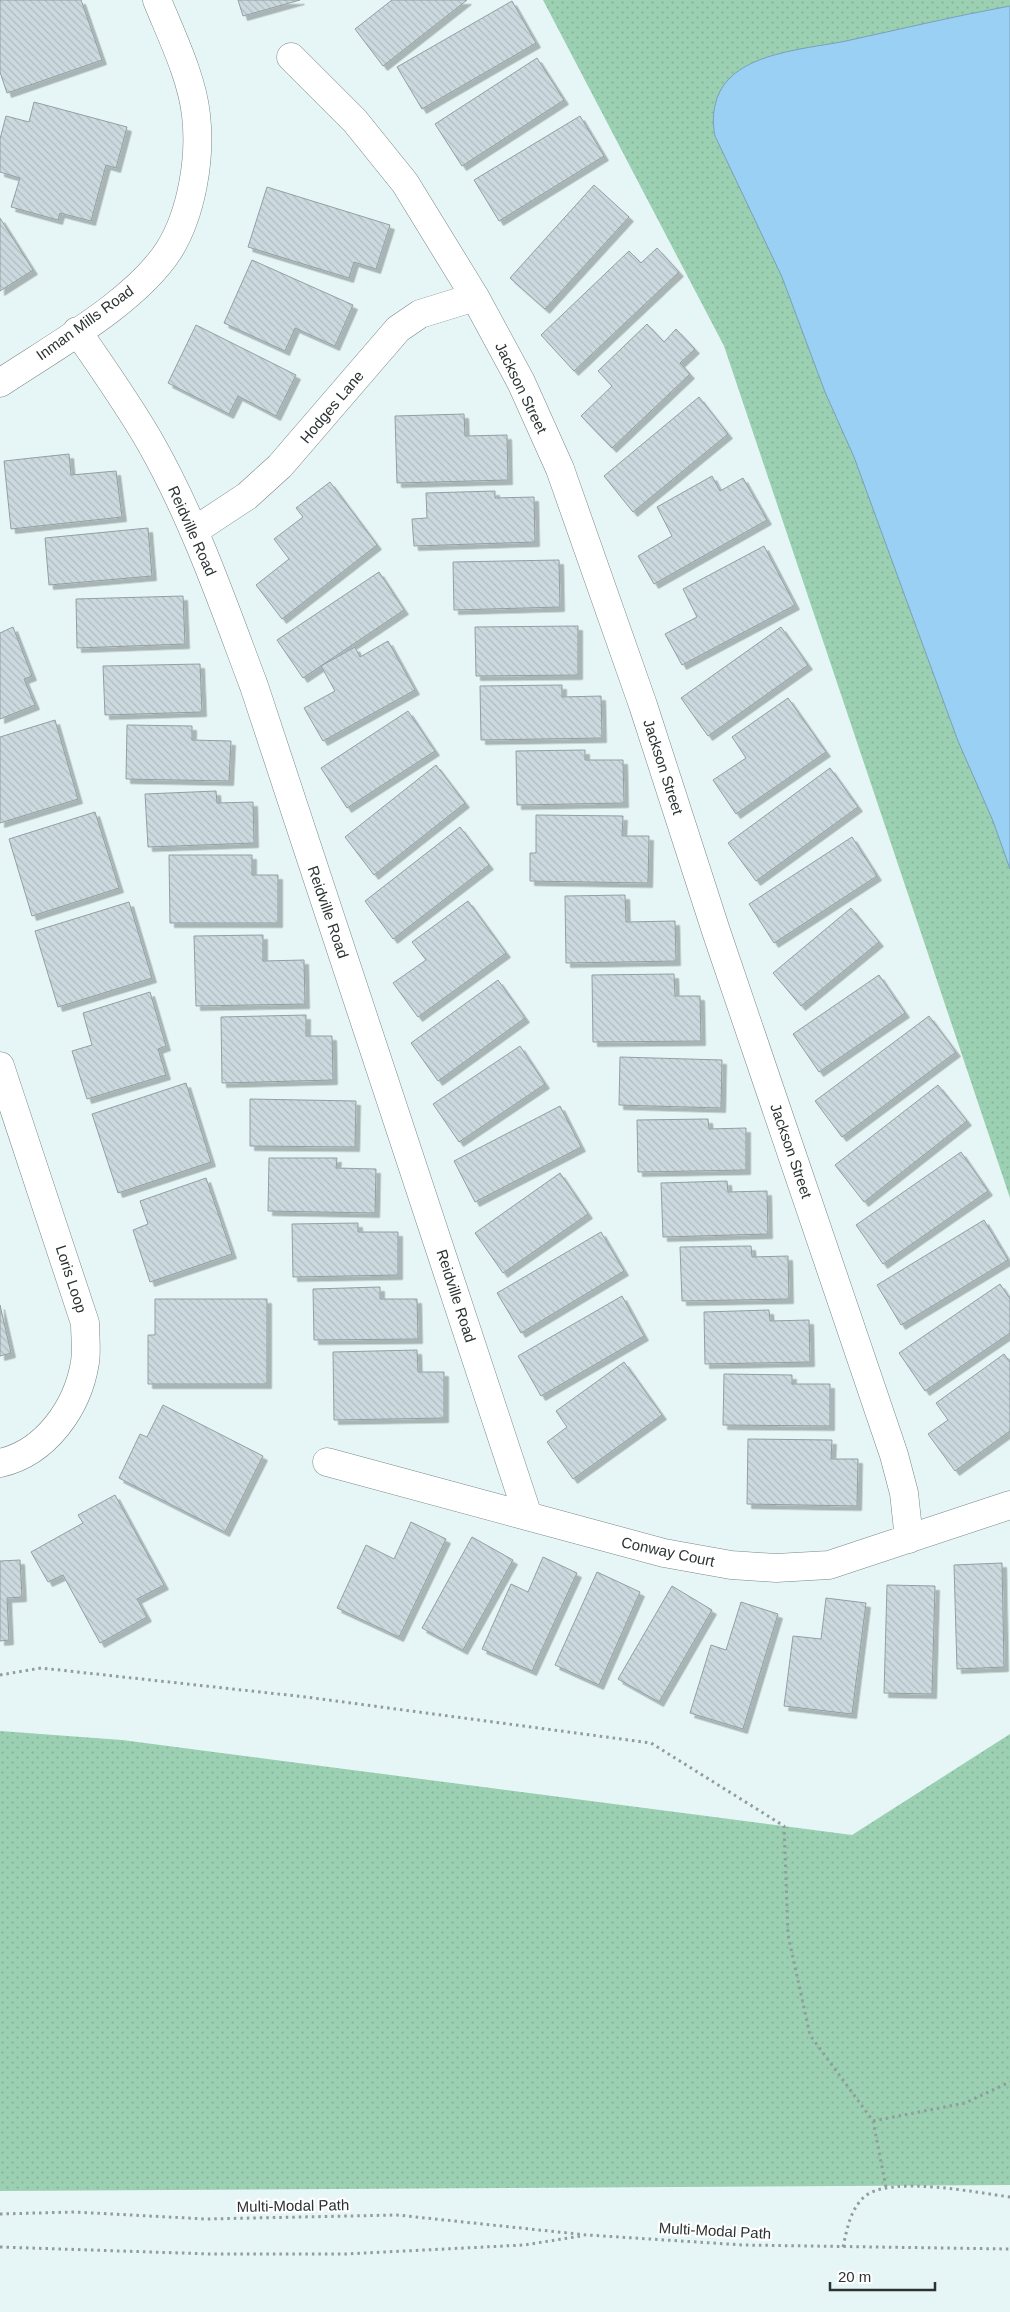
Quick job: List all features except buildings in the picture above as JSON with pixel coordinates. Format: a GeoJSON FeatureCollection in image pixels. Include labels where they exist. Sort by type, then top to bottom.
{"type":"FeatureCollection","features":[{"type":"Feature","properties":{"kind":"street","name":"Inman Mills Road"},"geometry":{"type":"LineString","coordinates":[[0,383],[77,331],[140,284],[169,250],[188,205],[197,163],[196,114],[182,62],[157,0]]}},
{"type":"Feature","properties":{"kind":"street","name":"Jackson Street"},"geometry":{"type":"LineString","coordinates":[[291,57],[355,121],[405,183],[475,297],[529,399],[560,469],[592,558],[894,1455],[904,1493],[910,1539]]}},
{"type":"Feature","properties":{"kind":"street","name":"Hodges Lane"},"geometry":{"type":"LineString","coordinates":[[194,531],[247,496],[280,466],[398,329],[420,314],[475,297]]}},
{"type":"Feature","properties":{"kind":"street","name":"Reidville Road"},"geometry":{"type":"LineString","coordinates":[[77,331],[150,442],[194,531],[254,686],[528,1516]]}},
{"type":"Feature","properties":{"kind":"street","name":"Loris Loop"},"geometry":{"type":"LineString","coordinates":[[0,1066],[85,1323],[85,1362],[71,1407],[45,1440],[9,1461],[0,1463]]}},
{"type":"Feature","properties":{"kind":"street","name":"Conway Court"},"geometry":{"type":"LineString","coordinates":[[327,1462],[664,1553],[731,1565],[776,1568],[829,1565],[1010,1505]]}},
{"type":"Feature","properties":{"kind":"path"},"geometry":{"type":"LineString","coordinates":[[0,1675],[40,1668],[306,1697],[651,1743],[784,1826],[788,1935],[810,2035],[873,2121],[886,2186]]}},
{"type":"Feature","properties":{"kind":"path"},"geometry":{"type":"LineString","coordinates":[[873,2121],[965,2103],[1010,2082]]}},
{"type":"Feature","properties":{"kind":"path"},"geometry":{"type":"LineString","coordinates":[[843,2246],[850,2218],[864,2197],[886,2186],[925,2186],[1010,2197]]}},
{"type":"Feature","properties":{"kind":"path","name":"Multi-Modal Path"},"geometry":{"type":"LineString","coordinates":[[0,2214],[74,2212],[206,2219],[397,2215],[587,2235],[743,2245],[1010,2249]]}},
{"type":"Feature","properties":{"kind":"path","name":"Multi-Modal Path"},"geometry":{"type":"LineString","coordinates":[[0,2248],[211,2254],[345,2254],[524,2245],[587,2235]]}},
{"type":"Feature","properties":{"kind":"green space"},"geometry":{"type":"Polygon","coordinates":[[[543,0],[1010,0],[1010,1198],[724,346],[543,0]]]}},
{"type":"Feature","properties":{"kind":"green space"},"geometry":{"type":"Polygon","coordinates":[[[0,1731],[122,1740],[852,1835],[1010,1734],[1010,2185],[0,2191],[0,1731]]]}},
{"type":"Feature","properties":{"kind":"water"},"geometry":{"type":"Polygon","coordinates":[[[1010,6],[1010,869],[993,821],[958,741],[854,457],[825,392],[782,277],[715,136],[713,121],[717,99],[729,79],[740,70],[768,57],[784,52],[846,41],[1010,6]]]}}]}
